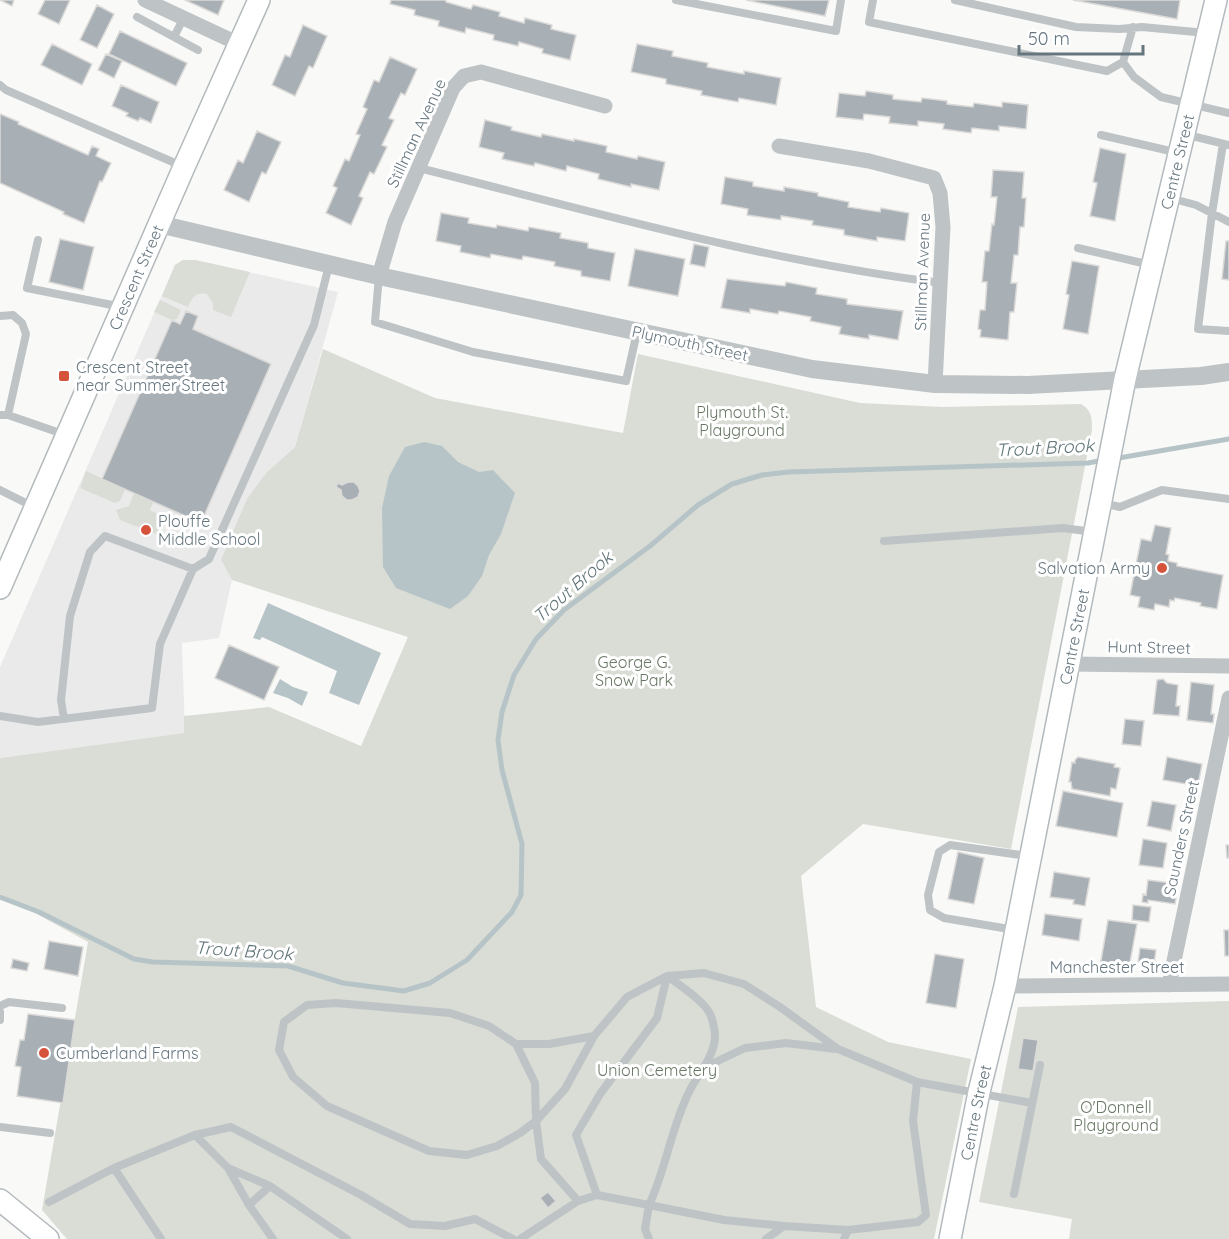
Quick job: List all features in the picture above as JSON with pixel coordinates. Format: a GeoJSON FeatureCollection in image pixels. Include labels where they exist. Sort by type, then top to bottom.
{"type":"FeatureCollection","features":[{"type":"Feature","properties":{"kind":"main road","name":"Crescent Street"},"geometry":{"type":"LineString","coordinates":[[0,588],[5,564],[36,508],[259,0]]}},
{"type":"Feature","properties":{"kind":"main road","name":"Centre Street"},"geometry":{"type":"LineString","coordinates":[[950,1239],[979,1092],[1005,986],[1125,379],[1216,0]]}},
{"type":"Feature","properties":{"kind":"main road"},"geometry":{"type":"LineString","coordinates":[[0,1200],[48,1239]]}},
{"type":"Feature","properties":{"kind":"street"},"geometry":{"type":"LineString","coordinates":[[147,0],[239,44]]}},
{"type":"Feature","properties":{"kind":"street","name":"Stillman Avenue"},"geometry":{"type":"LineString","coordinates":[[379,276],[395,222],[453,88],[464,76],[481,72],[605,106]]}},
{"type":"Feature","properties":{"kind":"street","name":"Stillman Avenue"},"geometry":{"type":"LineString","coordinates":[[779,146],[869,161],[934,178],[940,193],[943,227],[934,384]]}},
{"type":"Feature","properties":{"kind":"street","name":"Plymouth Street"},"geometry":{"type":"LineString","coordinates":[[159,224],[379,276],[812,369],[934,384],[1028,385],[1201,376],[1229,372]]}},
{"type":"Feature","properties":{"kind":"street","name":"Hunt Street"},"geometry":{"type":"LineString","coordinates":[[1069,664],[1229,666]]}},
{"type":"Feature","properties":{"kind":"street","name":"Saunders Street"},"geometry":{"type":"LineString","coordinates":[[1169,985],[1229,698]]}},
{"type":"Feature","properties":{"kind":"street","name":"Manchester Street"},"geometry":{"type":"LineString","coordinates":[[1005,986],[1229,984]]}},
{"type":"Feature","properties":{"kind":"lane"},"geometry":{"type":"LineString","coordinates":[[676,0],[836,31],[841,0]]}},
{"type":"Feature","properties":{"kind":"lane"},"geometry":{"type":"LineString","coordinates":[[873,0],[869,22],[1107,71],[1123,62],[1133,27]]}},
{"type":"Feature","properties":{"kind":"lane"},"geometry":{"type":"LineString","coordinates":[[955,0],[1076,27],[1119,29],[1142,27],[1208,33]]}},
{"type":"Feature","properties":{"kind":"lane"},"geometry":{"type":"LineString","coordinates":[[137,16],[198,50]]}},
{"type":"Feature","properties":{"kind":"lane"},"geometry":{"type":"LineString","coordinates":[[174,37],[184,18]]}},
{"type":"Feature","properties":{"kind":"lane"},"geometry":{"type":"LineString","coordinates":[[1123,62],[1134,77],[1161,97],[1229,113]]}},
{"type":"Feature","properties":{"kind":"lane"},"geometry":{"type":"LineString","coordinates":[[0,85],[6,90],[184,167]]}},
{"type":"Feature","properties":{"kind":"lane"},"geometry":{"type":"LineString","coordinates":[[1101,135],[1182,144],[1226,145],[1212,213],[1198,329],[1229,331]]}},
{"type":"Feature","properties":{"kind":"lane"},"geometry":{"type":"LineString","coordinates":[[419,168],[667,230],[894,277],[941,283]]}},
{"type":"Feature","properties":{"kind":"lane"},"geometry":{"type":"LineString","coordinates":[[1169,198],[1196,205],[1229,222]]}},
{"type":"Feature","properties":{"kind":"lane"},"geometry":{"type":"LineString","coordinates":[[38,240],[27,288],[123,308]]}},
{"type":"Feature","properties":{"kind":"lane"},"geometry":{"type":"LineString","coordinates":[[1077,248],[1152,265]]}},
{"type":"Feature","properties":{"kind":"lane"},"geometry":{"type":"LineString","coordinates":[[0,716],[38,722],[152,708],[160,644],[193,569],[208,559],[314,325],[329,264]]}},
{"type":"Feature","properties":{"kind":"lane"},"geometry":{"type":"LineString","coordinates":[[379,276],[375,322],[473,351],[626,381],[637,332]]}},
{"type":"Feature","properties":{"kind":"lane"},"geometry":{"type":"LineString","coordinates":[[0,316],[13,315],[22,323],[26,334],[4,415],[67,436]]}},
{"type":"Feature","properties":{"kind":"lane"},"geometry":{"type":"LineString","coordinates":[[0,490],[36,508]]}},
{"type":"Feature","properties":{"kind":"lane"},"geometry":{"type":"LineString","coordinates":[[1100,503],[1120,507],[1162,490],[1229,498]]}},
{"type":"Feature","properties":{"kind":"lane"},"geometry":{"type":"LineString","coordinates":[[884,541],[1063,528],[1095,532]]}},
{"type":"Feature","properties":{"kind":"lane"},"geometry":{"type":"LineString","coordinates":[[64,719],[61,700],[70,616],[90,552],[105,536],[193,569]]}},
{"type":"Feature","properties":{"kind":"lane"},"geometry":{"type":"LineString","coordinates":[[1016,931],[944,918],[930,910],[928,895],[939,852],[950,845],[1031,857]]}},
{"type":"Feature","properties":{"kind":"lane"},"geometry":{"type":"LineString","coordinates":[[578,1201],[541,1159],[536,1121],[535,1083],[516,1044],[489,1026],[450,1014],[336,1003],[307,1005],[284,1022],[279,1050],[293,1077],[327,1106],[429,1151],[467,1155],[497,1146],[520,1134],[536,1121],[565,1089],[594,1036],[627,997],[667,976],[704,973],[744,984],[838,1049],[917,1082],[1032,1102]]}},
{"type":"Feature","properties":{"kind":"lane"},"geometry":{"type":"LineString","coordinates":[[649,1239],[645,1229],[649,1205],[660,1183],[675,1128],[689,1091],[705,1067],[715,1039],[711,1013],[692,994],[667,976]]}},
{"type":"Feature","properties":{"kind":"lane"},"geometry":{"type":"LineString","coordinates":[[597,1195],[576,1135],[600,1094],[657,1018],[667,976]]}},
{"type":"Feature","properties":{"kind":"lane"},"geometry":{"type":"LineString","coordinates":[[0,1006],[9,1002],[62,1008]]}},
{"type":"Feature","properties":{"kind":"lane"},"geometry":{"type":"LineString","coordinates":[[0,1012],[0,1020]]}},
{"type":"Feature","properties":{"kind":"lane"},"geometry":{"type":"LineString","coordinates":[[516,1044],[549,1044],[594,1036]]}},
{"type":"Feature","properties":{"kind":"lane"},"geometry":{"type":"LineString","coordinates":[[705,1067],[745,1048],[786,1043],[838,1049]]}},
{"type":"Feature","properties":{"kind":"lane"},"geometry":{"type":"LineString","coordinates":[[1014,1194],[1040,1065]]}},
{"type":"Feature","properties":{"kind":"lane"},"geometry":{"type":"LineString","coordinates":[[520,1239],[578,1201],[597,1195],[724,1220],[784,1226],[848,1230],[918,1222],[926,1215],[913,1121],[917,1082]]}},
{"type":"Feature","properties":{"kind":"lane"},"geometry":{"type":"LineString","coordinates":[[0,1126],[50,1133]]}},
{"type":"Feature","properties":{"kind":"lane"},"geometry":{"type":"LineString","coordinates":[[49,1202],[114,1168],[195,1135],[231,1127],[361,1195],[410,1224],[445,1226],[475,1219],[513,1239]]}},
{"type":"Feature","properties":{"kind":"lane"},"geometry":{"type":"LineString","coordinates":[[195,1135],[228,1168],[249,1205],[273,1239]]}},
{"type":"Feature","properties":{"kind":"lane"},"geometry":{"type":"LineString","coordinates":[[114,1168],[161,1239]]}},
{"type":"Feature","properties":{"kind":"lane"},"geometry":{"type":"LineString","coordinates":[[228,1168],[270,1186],[347,1239]]}},
{"type":"Feature","properties":{"kind":"lane"},"geometry":{"type":"LineString","coordinates":[[249,1205],[270,1186]]}},
{"type":"Feature","properties":{"kind":"lane"},"geometry":{"type":"LineString","coordinates":[[766,1239],[784,1226]]}},
{"type":"Feature","properties":{"kind":"lane"},"geometry":{"type":"LineString","coordinates":[[843,1239],[848,1230]]}},
{"type":"Feature","properties":{"kind":"shaded area","name":"Plouffe Middle School"},"geometry":{"type":"Polygon","coordinates":[[[183,260],[195,260],[338,292],[295,447],[266,473],[221,560],[232,580],[219,638],[182,643],[185,733],[0,758],[0,667],[175,265],[183,260]]]}},
{"type":"Feature","properties":{"kind":"shaded area"},"geometry":{"type":"Polygon","coordinates":[[[424,442],[442,446],[458,462],[479,472],[493,470],[515,493],[501,534],[489,555],[482,576],[468,596],[450,609],[396,588],[383,567],[382,508],[389,476],[405,447],[424,442]]]}},
{"type":"Feature","properties":{"kind":"shaded area"},"geometry":{"type":"Polygon","coordinates":[[[268,603],[381,653],[359,705],[329,693],[337,671],[262,637],[260,640],[253,638],[268,603]]]}},
{"type":"Feature","properties":{"kind":"shaded area"},"geometry":{"type":"Polygon","coordinates":[[[280,679],[308,692],[302,706],[273,693],[280,679]]]}},
{"type":"Feature","properties":{"kind":"green space"},"geometry":{"type":"Polygon","coordinates":[[[183,260],[195,260],[250,272],[231,317],[213,310],[213,303],[207,294],[194,296],[188,307],[162,296],[175,265],[183,260]]]}},
{"type":"Feature","properties":{"kind":"green space"},"geometry":{"type":"Polygon","coordinates":[[[160,300],[181,310],[177,319],[172,320],[154,312],[160,300]]]}},
{"type":"Feature","properties":{"kind":"green space","name":"George G. Snow Park"},"geometry":{"type":"Polygon","coordinates":[[[323,349],[435,398],[623,433],[638,354],[860,403],[943,407],[1081,404],[1087,409],[1092,430],[1011,849],[863,824],[801,876],[816,1007],[888,1042],[971,1059],[934,1239],[67,1239],[42,1210],[88,942],[0,894],[0,758],[184,733],[184,716],[269,707],[361,746],[408,637],[232,580],[221,560],[247,499],[266,473],[295,447],[323,349]]]}},
{"type":"Feature","properties":{"kind":"green space"},"geometry":{"type":"Polygon","coordinates":[[[86,471],[125,489],[120,501],[115,503],[80,488],[86,471]]]}},
{"type":"Feature","properties":{"kind":"green space"},"geometry":{"type":"Polygon","coordinates":[[[134,493],[153,502],[150,510],[166,518],[159,535],[120,520],[116,510],[129,506],[134,493]]]}},
{"type":"Feature","properties":{"kind":"green space","name":"O'Donnell Playground"},"geometry":{"type":"Polygon","coordinates":[[[1229,1001],[1229,1239],[1069,1239],[1072,1219],[979,1202],[1018,1007],[1229,1001]]]}},
{"type":"Feature","properties":{"kind":"building"},"geometry":{"type":"Polygon","coordinates":[[[0,0],[14,0],[12,6],[0,0]]]}},
{"type":"Feature","properties":{"kind":"building"},"geometry":{"type":"Polygon","coordinates":[[[45,0],[70,0],[59,24],[38,14],[45,0]]]}},
{"type":"Feature","properties":{"kind":"building"},"geometry":{"type":"Polygon","coordinates":[[[185,0],[224,0],[218,15],[185,0]]]}},
{"type":"Feature","properties":{"kind":"building"},"geometry":{"type":"Polygon","coordinates":[[[391,0],[446,0],[446,2],[471,9],[473,5],[500,12],[499,16],[524,23],[525,18],[552,25],[551,29],[576,35],[570,60],[542,53],[543,49],[519,42],[518,46],[493,40],[494,35],[466,28],[465,33],[438,26],[439,21],[414,15],[415,10],[390,4],[391,0]]]}},
{"type":"Feature","properties":{"kind":"building"},"geometry":{"type":"Polygon","coordinates":[[[746,0],[829,0],[825,16],[746,0]]]}},
{"type":"Feature","properties":{"kind":"building"},"geometry":{"type":"Polygon","coordinates":[[[1073,0],[1180,0],[1177,19],[1073,0]]]}},
{"type":"Feature","properties":{"kind":"building"},"geometry":{"type":"Polygon","coordinates":[[[97,5],[114,14],[97,48],[80,40],[97,5]]]}},
{"type":"Feature","properties":{"kind":"building"},"geometry":{"type":"Polygon","coordinates":[[[303,25],[327,36],[313,68],[309,66],[295,96],[272,85],[285,55],[290,57],[303,25]]]}},
{"type":"Feature","properties":{"kind":"building"},"geometry":{"type":"Polygon","coordinates":[[[120,31],[187,63],[176,86],[109,54],[120,31]]]}},
{"type":"Feature","properties":{"kind":"building"},"geometry":{"type":"Polygon","coordinates":[[[52,44],[92,64],[82,85],[41,65],[52,44]]]}},
{"type":"Feature","properties":{"kind":"building"},"geometry":{"type":"Polygon","coordinates":[[[637,44],[673,51],[672,56],[708,63],[707,67],[781,78],[776,105],[739,98],[738,102],[701,95],[702,91],[666,84],[666,79],[631,72],[637,44]]]}},
{"type":"Feature","properties":{"kind":"building"},"geometry":{"type":"Polygon","coordinates":[[[106,54],[122,61],[114,78],[98,70],[106,54]]]}},
{"type":"Feature","properties":{"kind":"building"},"geometry":{"type":"Polygon","coordinates":[[[390,57],[417,69],[405,95],[401,93],[389,118],[394,120],[382,145],[387,147],[374,174],[370,172],[359,196],[363,198],[351,225],[326,213],[337,188],[333,186],[345,159],[349,161],[360,135],[356,134],[367,109],[363,107],[374,80],[379,82],[390,57]]]}},
{"type":"Feature","properties":{"kind":"building"},"geometry":{"type":"Polygon","coordinates":[[[121,85],[159,102],[151,123],[140,118],[138,121],[126,116],[128,113],[112,106],[121,85]]]}},
{"type":"Feature","properties":{"kind":"building"},"geometry":{"type":"Polygon","coordinates":[[[866,91],[893,95],[893,99],[921,102],[922,98],[973,107],[974,103],[1002,107],[1002,102],[1028,105],[1026,129],[999,126],[999,131],[972,128],[971,133],[943,129],[944,124],[918,121],[918,126],[889,123],[890,117],[864,114],[863,120],[836,117],[839,93],[865,96],[866,91]]]}},
{"type":"Feature","properties":{"kind":"building"},"geometry":{"type":"Polygon","coordinates":[[[0,114],[88,155],[92,146],[99,149],[96,156],[111,163],[102,182],[100,181],[84,223],[0,183],[0,114]]]}},
{"type":"Feature","properties":{"kind":"building"},"geometry":{"type":"Polygon","coordinates":[[[485,120],[512,127],[511,130],[541,137],[542,134],[574,141],[574,139],[607,146],[606,152],[665,162],[659,190],[631,184],[631,187],[598,179],[599,174],[567,166],[566,171],[535,163],[534,166],[502,159],[504,153],[479,147],[485,120]]]}},
{"type":"Feature","properties":{"kind":"building"},"geometry":{"type":"Polygon","coordinates":[[[257,131],[281,142],[266,174],[262,172],[249,202],[224,190],[238,160],[243,163],[257,131]]]}},
{"type":"Feature","properties":{"kind":"building"},"geometry":{"type":"Polygon","coordinates":[[[1100,148],[1126,154],[1115,221],[1090,216],[1097,183],[1093,182],[1100,148]]]}},
{"type":"Feature","properties":{"kind":"building"},"geometry":{"type":"Polygon","coordinates":[[[993,170],[1024,172],[1022,198],[1026,198],[1024,227],[1020,227],[1018,255],[1014,255],[1011,283],[1017,283],[1014,312],[1010,312],[1008,340],[980,337],[981,330],[978,329],[980,310],[985,310],[987,282],[982,282],[985,251],[989,251],[997,197],[991,197],[993,170]]]}},
{"type":"Feature","properties":{"kind":"building"},"geometry":{"type":"Polygon","coordinates":[[[725,177],[753,182],[753,186],[784,191],[784,187],[818,193],[818,196],[849,202],[848,207],[880,212],[881,208],[909,213],[905,241],[877,237],[877,241],[844,235],[844,230],[812,225],[813,221],[781,216],[781,220],[747,215],[748,209],[721,204],[725,177]]]}},
{"type":"Feature","properties":{"kind":"building"},"geometry":{"type":"Polygon","coordinates":[[[441,213],[469,218],[468,223],[496,228],[497,225],[528,231],[529,227],[561,233],[560,238],[588,243],[588,248],[615,253],[610,281],[581,276],[581,271],[554,266],[555,262],[523,256],[522,260],[491,254],[490,258],[460,252],[461,246],[436,241],[441,213]]]}},
{"type":"Feature","properties":{"kind":"building"},"geometry":{"type":"Polygon","coordinates":[[[60,239],[94,247],[83,290],[49,282],[60,239]]]}},
{"type":"Feature","properties":{"kind":"building"},"geometry":{"type":"Polygon","coordinates":[[[1226,241],[1229,241],[1229,280],[1222,279],[1226,241]]]}},
{"type":"Feature","properties":{"kind":"building"},"geometry":{"type":"Polygon","coordinates":[[[694,244],[709,247],[705,267],[690,264],[694,244]]]}},
{"type":"Feature","properties":{"kind":"building"},"geometry":{"type":"Polygon","coordinates":[[[635,249],[685,259],[678,296],[628,286],[635,249]]]}},
{"type":"Feature","properties":{"kind":"building"},"geometry":{"type":"Polygon","coordinates":[[[1072,261],[1099,266],[1088,334],[1063,329],[1072,261]]]}},
{"type":"Feature","properties":{"kind":"building"},"geometry":{"type":"Polygon","coordinates":[[[727,279],[785,286],[786,282],[817,288],[816,294],[847,299],[847,304],[903,311],[898,340],[869,335],[869,339],[839,334],[841,327],[810,321],[811,317],[779,311],[778,314],[750,309],[750,313],[721,308],[727,279]]]}},
{"type":"Feature","properties":{"kind":"building"},"geometry":{"type":"Polygon","coordinates":[[[186,311],[198,316],[193,329],[271,364],[201,523],[102,479],[172,320],[180,324],[186,311]]]}},
{"type":"Feature","properties":{"kind":"building"},"geometry":{"type":"Polygon","coordinates":[[[186,311],[198,316],[193,329],[271,364],[201,523],[102,479],[172,320],[180,324],[186,311]]]}},
{"type":"Feature","properties":{"kind":"building"},"geometry":{"type":"Polygon","coordinates":[[[354,482],[360,491],[358,497],[352,500],[347,500],[342,496],[341,490],[336,487],[338,483],[342,485],[354,482]]]}},
{"type":"Feature","properties":{"kind":"building","name":"Salvation Army"},"geometry":{"type":"Polygon","coordinates":[[[1155,525],[1171,528],[1166,554],[1169,555],[1168,561],[1177,563],[1177,566],[1223,575],[1217,609],[1175,598],[1174,601],[1170,600],[1169,607],[1155,604],[1154,610],[1138,607],[1140,597],[1130,595],[1141,539],[1151,541],[1155,525]]]}},
{"type":"Feature","properties":{"kind":"building"},"geometry":{"type":"Polygon","coordinates":[[[229,645],[279,667],[264,700],[215,678],[229,645]]]}},
{"type":"Feature","properties":{"kind":"building"},"geometry":{"type":"Polygon","coordinates":[[[1163,679],[1167,683],[1178,685],[1176,706],[1180,706],[1179,716],[1153,714],[1157,680],[1163,679]]]}},
{"type":"Feature","properties":{"kind":"building"},"geometry":{"type":"Polygon","coordinates":[[[1191,682],[1214,685],[1211,714],[1214,714],[1213,723],[1187,720],[1191,682]]]}},
{"type":"Feature","properties":{"kind":"building"},"geometry":{"type":"Polygon","coordinates":[[[1125,719],[1144,721],[1141,746],[1122,744],[1125,719]]]}},
{"type":"Feature","properties":{"kind":"building"},"geometry":{"type":"Polygon","coordinates":[[[1078,757],[1115,764],[1114,767],[1120,768],[1116,789],[1111,788],[1110,796],[1072,789],[1071,782],[1069,782],[1072,762],[1075,763],[1078,757]]]}},
{"type":"Feature","properties":{"kind":"building"},"geometry":{"type":"Polygon","coordinates":[[[1167,757],[1202,764],[1198,786],[1163,780],[1167,757]]]}},
{"type":"Feature","properties":{"kind":"building"},"geometry":{"type":"Polygon","coordinates":[[[1063,791],[1123,803],[1117,837],[1056,826],[1063,791]]]}},
{"type":"Feature","properties":{"kind":"building"},"geometry":{"type":"Polygon","coordinates":[[[1152,801],[1176,805],[1171,831],[1147,826],[1152,801]]]}},
{"type":"Feature","properties":{"kind":"building"},"geometry":{"type":"Polygon","coordinates":[[[1143,839],[1167,843],[1163,868],[1139,865],[1143,839]]]}},
{"type":"Feature","properties":{"kind":"building"},"geometry":{"type":"Polygon","coordinates":[[[1226,845],[1229,845],[1229,858],[1227,858],[1226,845]]]}},
{"type":"Feature","properties":{"kind":"building"},"geometry":{"type":"Polygon","coordinates":[[[958,852],[984,858],[974,904],[948,899],[958,852]]]}},
{"type":"Feature","properties":{"kind":"building"},"geometry":{"type":"Polygon","coordinates":[[[1054,872],[1090,878],[1085,906],[1073,904],[1074,900],[1050,897],[1054,872]]]}},
{"type":"Feature","properties":{"kind":"building"},"geometry":{"type":"Polygon","coordinates":[[[1148,880],[1178,884],[1175,904],[1148,900],[1148,903],[1142,902],[1143,894],[1146,895],[1148,880]]]}},
{"type":"Feature","properties":{"kind":"building"},"geometry":{"type":"Polygon","coordinates":[[[1133,905],[1151,907],[1149,922],[1132,920],[1133,905]]]}},
{"type":"Feature","properties":{"kind":"building"},"geometry":{"type":"Polygon","coordinates":[[[1045,914],[1082,919],[1079,941],[1042,935],[1045,914]]]}},
{"type":"Feature","properties":{"kind":"building"},"geometry":{"type":"Polygon","coordinates":[[[1108,920],[1137,924],[1129,968],[1100,966],[1108,920]]]}},
{"type":"Feature","properties":{"kind":"building"},"geometry":{"type":"Polygon","coordinates":[[[1224,930],[1229,930],[1229,956],[1225,956],[1224,930]]]}},
{"type":"Feature","properties":{"kind":"building"},"geometry":{"type":"Polygon","coordinates":[[[49,941],[83,947],[78,976],[44,969],[49,941]]]}},
{"type":"Feature","properties":{"kind":"building"},"geometry":{"type":"Polygon","coordinates":[[[1140,948],[1156,950],[1154,964],[1138,962],[1140,948]]]}},
{"type":"Feature","properties":{"kind":"building"},"geometry":{"type":"Polygon","coordinates":[[[935,954],[964,959],[956,1008],[926,1003],[935,954]]]}},
{"type":"Feature","properties":{"kind":"building"},"geometry":{"type":"Polygon","coordinates":[[[13,959],[29,963],[27,971],[11,968],[13,959]]]}},
{"type":"Feature","properties":{"kind":"building","name":"Cumberland Farms"},"geometry":{"type":"Polygon","coordinates":[[[28,1014],[75,1020],[63,1103],[17,1096],[21,1067],[15,1066],[20,1040],[24,1040],[28,1014]]]}},
{"type":"Feature","properties":{"kind":"building"},"geometry":{"type":"Polygon","coordinates":[[[1023,1038],[1038,1040],[1033,1071],[1018,1069],[1023,1038]]]}},
{"type":"Feature","properties":{"kind":"building"},"geometry":{"type":"Polygon","coordinates":[[[548,1192],[556,1201],[548,1208],[540,1198],[548,1192]]]}},
{"type":"Feature","properties":{"kind":"waterway","name":"Trout Brook"},"geometry":{"type":"LineString","coordinates":[[1113,459],[1229,439]]}},
{"type":"Feature","properties":{"kind":"waterway","name":"Trout Brook"},"geometry":{"type":"LineString","coordinates":[[0,897],[39,912],[134,959],[153,962],[288,966],[343,983],[404,991],[430,983],[467,960],[512,912],[521,895],[522,844],[502,770],[498,740],[502,712],[514,675],[536,639],[564,610],[650,546],[698,505],[732,484],[762,475],[788,472],[1088,463],[1104,460]]}},
{"type":"Feature","properties":{"kind":"place","name":"Crescent Street near Summer Street"},"geometry":{"type":"Point","coordinates":[64,376]}},
{"type":"Feature","properties":{"kind":"place","name":"Plouffe Middle School"},"geometry":{"type":"Point","coordinates":[146,530]}},
{"type":"Feature","properties":{"kind":"place","name":"Salvation Army"},"geometry":{"type":"Point","coordinates":[1162,568]}},
{"type":"Feature","properties":{"kind":"place","name":"Cumberland Farms"},"geometry":{"type":"Point","coordinates":[44,1053]}},
{"type":"Feature","properties":{"kind":"park label","name":"Plymouth St. Playground"},"geometry":{"type":"Point","coordinates":[742,421]}},
{"type":"Feature","properties":{"kind":"park label","name":"Union Cemetery"},"geometry":{"type":"Point","coordinates":[657,1070]}}]}
